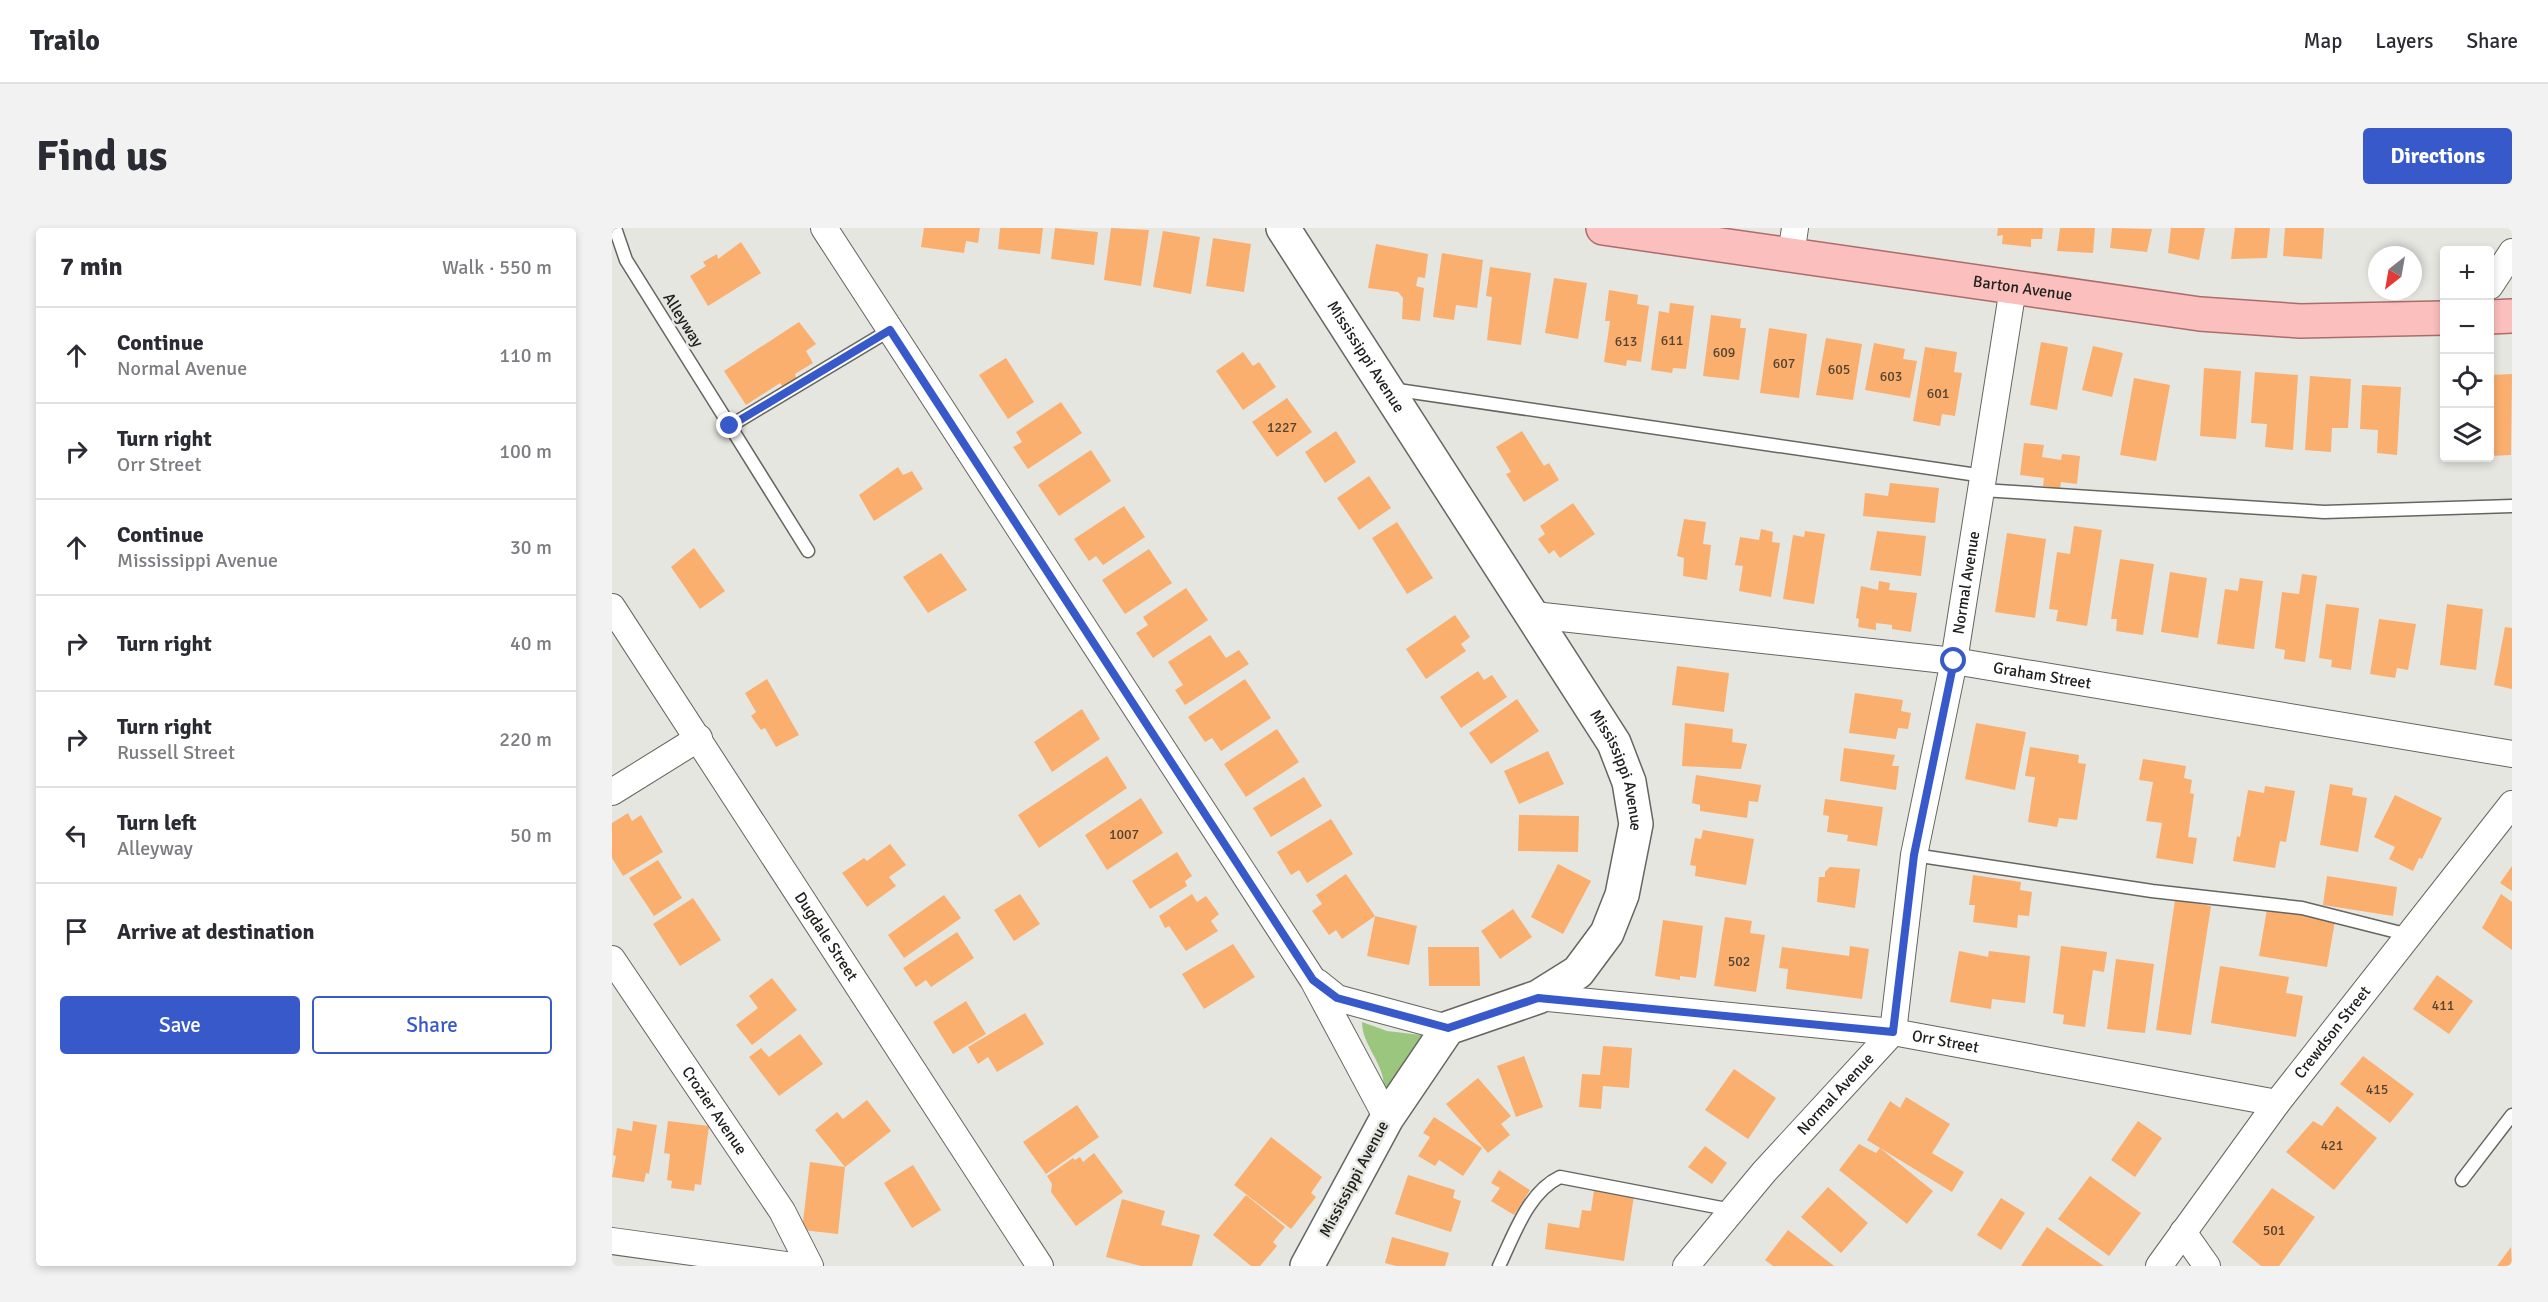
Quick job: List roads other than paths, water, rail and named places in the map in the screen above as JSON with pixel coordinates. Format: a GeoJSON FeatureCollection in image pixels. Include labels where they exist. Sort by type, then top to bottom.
{"type":"FeatureCollection","features":[{"type":"Feature","properties":{"kind":"main road","name":"Barton Avenue"},"geometry":{"type":"LineString","coordinates":[[1603,228],[1793,242],[2013,288],[2200,314],[2289,320],[2440,318]]}},
{"type":"Feature","properties":{"kind":"main road"},"geometry":{"type":"LineString","coordinates":[[2494,317],[2512,316]]}},
{"type":"Feature","properties":{"kind":"street"},"geometry":{"type":"LineString","coordinates":[[824,228],[1313,980],[1387,1118]]}},
{"type":"Feature","properties":{"kind":"street","name":"Mississippi Avenue"},"geometry":{"type":"LineString","coordinates":[[1283,228],[1534,615],[1614,743],[1629,782],[1636,824],[1622,895],[1607,933],[1578,972],[1538,998],[1448,1028],[1387,1118],[1306,1266]]}},
{"type":"Feature","properties":{"kind":"street"},"geometry":{"type":"LineString","coordinates":[[2494,280],[2512,252]]}},
{"type":"Feature","properties":{"kind":"street","name":"Normal Avenue"},"geometry":{"type":"LineString","coordinates":[[1686,1266],[1764,1172],[1893,1032],[1914,855],[1954,661],[2013,288]]}},
{"type":"Feature","properties":{"kind":"street","name":"Dugdale Street"},"geometry":{"type":"LineString","coordinates":[[612,606],[1040,1266]]}},
{"type":"Feature","properties":{"kind":"street","name":"Graham Street"},"geometry":{"type":"LineString","coordinates":[[1534,615],[1954,661],[2512,754]]}},
{"type":"Feature","properties":{"kind":"street"},"geometry":{"type":"LineString","coordinates":[[612,792],[699,738]]}},
{"type":"Feature","properties":{"kind":"street","name":"Crewdson Street"},"geometry":{"type":"LineString","coordinates":[[2159,1266],[2277,1103],[2512,804]]}},
{"type":"Feature","properties":{"kind":"street","name":"Crozier Avenue"},"geometry":{"type":"LineString","coordinates":[[612,959],[783,1210],[810,1266]]}},
{"type":"Feature","properties":{"kind":"street"},"geometry":{"type":"LineString","coordinates":[[1313,980],[1337,998],[1448,1028]]}},
{"type":"Feature","properties":{"kind":"street","name":"Orr Street"},"geometry":{"type":"LineString","coordinates":[[1538,998],[1893,1032],[2277,1103]]}},
{"type":"Feature","properties":{"kind":"street"},"geometry":{"type":"LineString","coordinates":[[2183,1232],[2207,1266]]}},
{"type":"Feature","properties":{"kind":"street"},"geometry":{"type":"LineString","coordinates":[[612,1241],[793,1266]]}},
{"type":"Feature","properties":{"kind":"lane","name":"Alleyway"},"geometry":{"type":"LineString","coordinates":[[615,228],[616,237],[626,260],[808,551]]}},
{"type":"Feature","properties":{"kind":"lane"},"geometry":{"type":"LineString","coordinates":[[730,426],[890,330]]}},
{"type":"Feature","properties":{"kind":"lane"},"geometry":{"type":"LineString","coordinates":[[1385,388],[1983,483],[2324,512],[2512,506]]}},
{"type":"Feature","properties":{"kind":"lane"},"geometry":{"type":"LineString","coordinates":[[1914,855],[2152,891],[2302,908],[2409,935]]}},
{"type":"Feature","properties":{"kind":"lane"},"geometry":{"type":"LineString","coordinates":[[2462,1179],[2512,1115]]}},
{"type":"Feature","properties":{"kind":"lane"},"geometry":{"type":"LineString","coordinates":[[1499,1266],[1529,1206],[1547,1183],[1560,1176],[1732,1210]]}}]}
